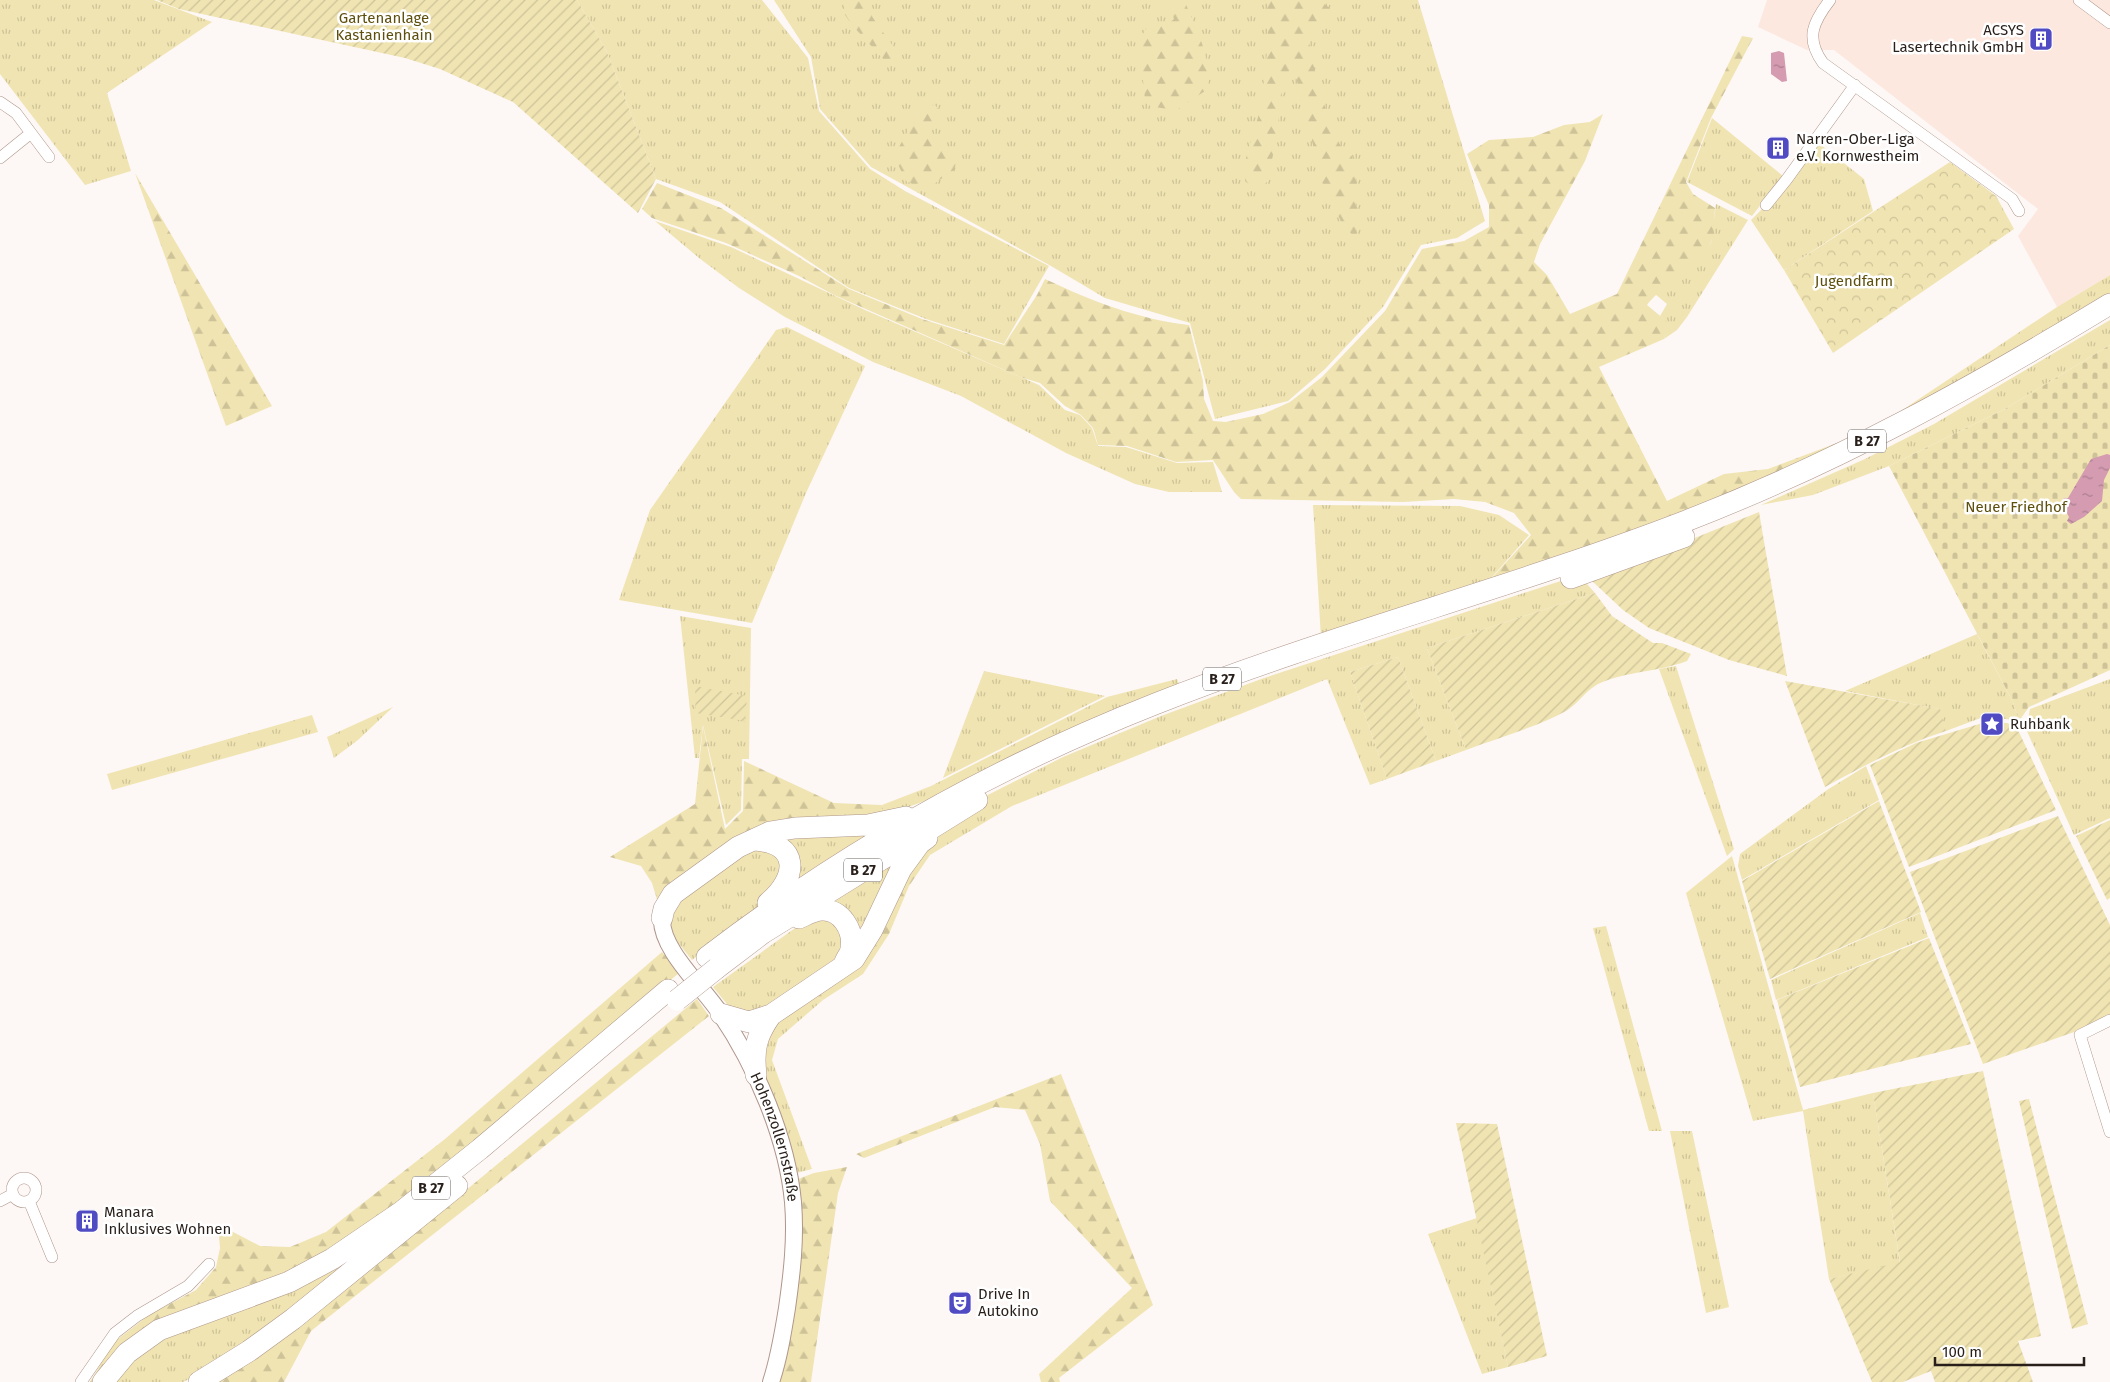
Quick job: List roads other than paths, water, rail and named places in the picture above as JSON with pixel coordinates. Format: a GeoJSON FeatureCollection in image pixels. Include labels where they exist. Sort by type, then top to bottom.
{"type":"FeatureCollection","features":[{"type":"Feature","properties":{"kind":"highway","name":"B 27"},"geometry":{"type":"LineString","coordinates":[[1614,556],[1688,520],[1778,483],[1924,412],[2020,359],[2110,304]]}},
{"type":"Feature","properties":{"kind":"highway","name":"B 27"},"geometry":{"type":"LineString","coordinates":[[759,927],[962,808],[1063,757],[1161,716],[1264,678],[1782,497],[1865,459],[1934,424],[2110,320]]}},
{"type":"Feature","properties":{"kind":"highway","name":"B 27"},"geometry":{"type":"LineString","coordinates":[[103,1382],[127,1353],[159,1330],[289,1282],[332,1259],[401,1212],[823,875],[924,812],[1062,742],[1154,704],[1272,660],[1535,583]]}},
{"type":"Feature","properties":{"kind":"highway","name":"B 27"},"geometry":{"type":"LineString","coordinates":[[721,1014],[749,1022],[771,1016],[841,970],[854,959],[872,930],[901,869],[920,843],[941,828],[962,808]]}},
{"type":"Feature","properties":{"kind":"highway","name":"B 27"},"geometry":{"type":"LineString","coordinates":[[662,918],[664,908],[674,894],[738,847],[770,832],[795,828],[868,825],[924,812]]}},
{"type":"Feature","properties":{"kind":"highway","name":"B 27"},"geometry":{"type":"LineString","coordinates":[[754,840],[777,844],[786,852],[790,864],[789,876],[783,888],[761,908],[759,927]]}},
{"type":"Feature","properties":{"kind":"highway","name":"B 27"},"geometry":{"type":"LineString","coordinates":[[759,927],[779,929],[814,911],[832,912],[848,926],[852,939],[851,950],[841,970]]}},
{"type":"Feature","properties":{"kind":"highway","name":"B 27"},"geometry":{"type":"LineString","coordinates":[[203,1380],[249,1351],[488,1161],[672,995]]}},
{"type":"Feature","properties":{"kind":"highway","name":"B 27"},"geometry":{"type":"LineString","coordinates":[[756,1076],[754,1055],[757,1042],[764,1025],[771,1016]]}},
{"type":"Feature","properties":{"kind":"main road","name":"Hohenzollernstraße"},"geometry":{"type":"LineString","coordinates":[[662,918],[661,926],[667,944],[721,1014],[756,1076],[781,1146],[789,1175],[793,1203],[792,1274],[783,1336],[771,1382]]}},
{"type":"Feature","properties":{"kind":"street"},"geometry":{"type":"LineString","coordinates":[[1830,0],[1814,24],[1814,44],[1817,54],[1823,63],[2012,199],[2019,211]]}},
{"type":"Feature","properties":{"kind":"street"},"geometry":{"type":"LineString","coordinates":[[2079,0],[2110,23]]}},
{"type":"Feature","properties":{"kind":"street"},"geometry":{"type":"LineString","coordinates":[[1766,205],[1787,179],[1854,85]]}},
{"type":"Feature","properties":{"kind":"street"},"geometry":{"type":"LineString","coordinates":[[0,102],[16,113],[49,157]]}},
{"type":"Feature","properties":{"kind":"street"},"geometry":{"type":"LineString","coordinates":[[0,158],[31,133]]}},
{"type":"Feature","properties":{"kind":"street"},"geometry":{"type":"LineString","coordinates":[[2110,1020],[2080,1035],[2110,1132]]}},
{"type":"Feature","properties":{"kind":"street"},"geometry":{"type":"LineString","coordinates":[[28,1178],[35,1185],[35,1194],[29,1201],[20,1200],[13,1194],[13,1185],[16,1181],[28,1178]]}},
{"type":"Feature","properties":{"kind":"street"},"geometry":{"type":"LineString","coordinates":[[0,1201],[13,1194]]}},
{"type":"Feature","properties":{"kind":"street"},"geometry":{"type":"LineString","coordinates":[[29,1201],[52,1258]]}},
{"type":"Feature","properties":{"kind":"street"},"geometry":{"type":"LineString","coordinates":[[81,1382],[116,1333],[137,1316],[188,1286],[209,1264]]}},
{"type":"Feature","properties":{"kind":"water"},"geometry":{"type":"Polygon","coordinates":[[[1779,51],[1784,53],[1787,81],[1782,82],[1771,74],[1771,53],[1779,51]]]}},
{"type":"Feature","properties":{"kind":"water"},"geometry":{"type":"Polygon","coordinates":[[[2107,454],[2110,455],[2110,468],[2104,480],[2102,501],[2084,517],[2071,524],[2067,521],[2069,517],[2062,504],[2064,498],[2068,498],[2091,459],[2107,454]]]}},
{"type":"Feature","properties":{"kind":"place","name":"ACSYS Lasertechnik GmbH"},"geometry":{"type":"Point","coordinates":[2041,39]}},
{"type":"Feature","properties":{"kind":"place","name":"Narren-Ober-Liga e.V. Kornwestheim"},"geometry":{"type":"Point","coordinates":[1778,148]}},
{"type":"Feature","properties":{"kind":"place","name":"Ruhbank"},"geometry":{"type":"Point","coordinates":[1992,724]}},
{"type":"Feature","properties":{"kind":"place","name":"Manara Inklusives Wohnen"},"geometry":{"type":"Point","coordinates":[87,1221]}},
{"type":"Feature","properties":{"kind":"place","name":"Drive In Autokino"},"geometry":{"type":"Point","coordinates":[960,1303]}},
{"type":"Feature","properties":{"kind":"park label","name":"Gartenanlage Kastanienhain"},"geometry":{"type":"Point","coordinates":[384,26]}},
{"type":"Feature","properties":{"kind":"park label","name":"Jugendfarm"},"geometry":{"type":"Point","coordinates":[1854,281]}},
{"type":"Feature","properties":{"kind":"park label","name":"Neuer Friedhof"},"geometry":{"type":"Point","coordinates":[2016,507]}}]}
